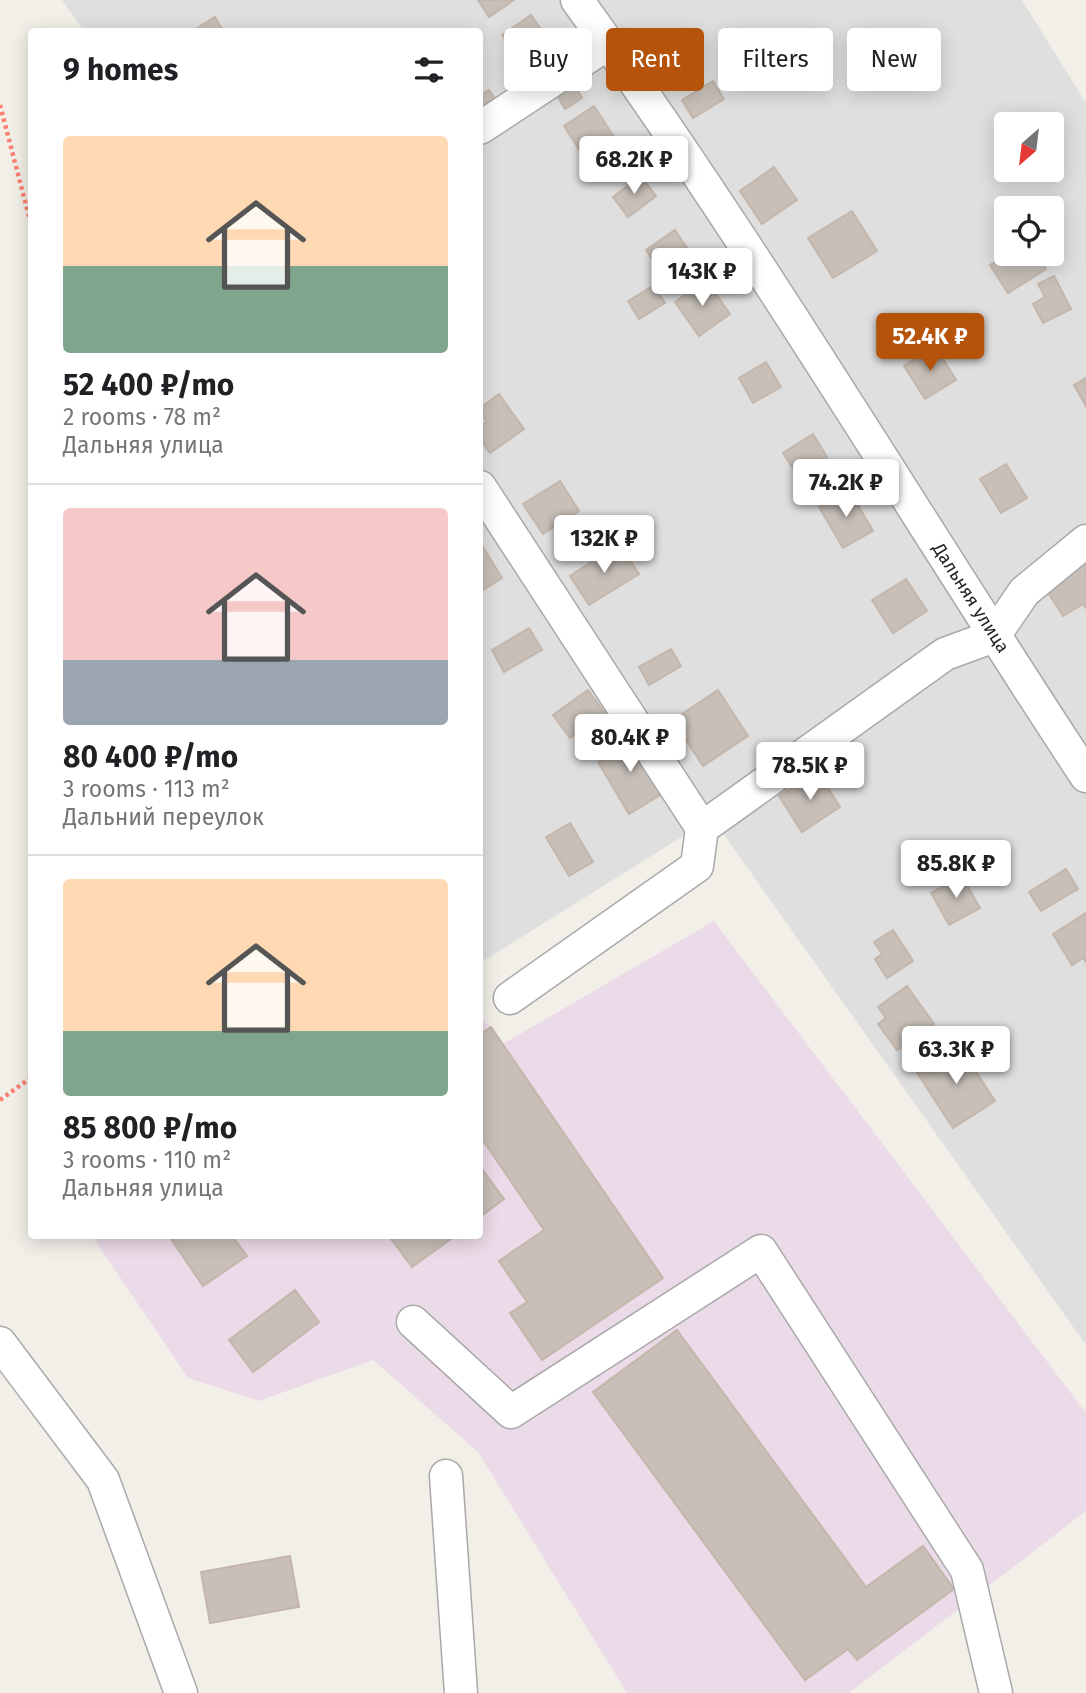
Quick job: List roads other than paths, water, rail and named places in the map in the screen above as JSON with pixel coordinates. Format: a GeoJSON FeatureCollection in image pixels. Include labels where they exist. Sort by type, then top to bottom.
{"type":"FeatureCollection","features":[{"type":"Feature","properties":{"kind":"street","name":"Дальняя улица"},"geometry":{"type":"LineString","coordinates":[[578,0],[606,39]]}},
{"type":"Feature","properties":{"kind":"street"},"geometry":{"type":"LineString","coordinates":[[483,126],[606,45]]}},
{"type":"Feature","properties":{"kind":"street","name":"Дальняя улица"},"geometry":{"type":"LineString","coordinates":[[641,91],[844,398],[1086,776]]}},
{"type":"Feature","properties":{"kind":"street"},"geometry":{"type":"LineString","coordinates":[[483,492],[702,828],[697,866],[510,998]]}},
{"type":"Feature","properties":{"kind":"street"},"geometry":{"type":"LineString","coordinates":[[702,828],[945,654],[994,636],[1024,592],[1086,541]]}},
{"type":"Feature","properties":{"kind":"street"},"geometry":{"type":"LineString","coordinates":[[413,1322],[511,1412],[761,1251],[967,1570],[996,1693]]}},
{"type":"Feature","properties":{"kind":"street"},"geometry":{"type":"LineString","coordinates":[[0,1343],[103,1480],[181,1693]]}},
{"type":"Feature","properties":{"kind":"street"},"geometry":{"type":"LineString","coordinates":[[446,1476],[461,1693]]}}]}
